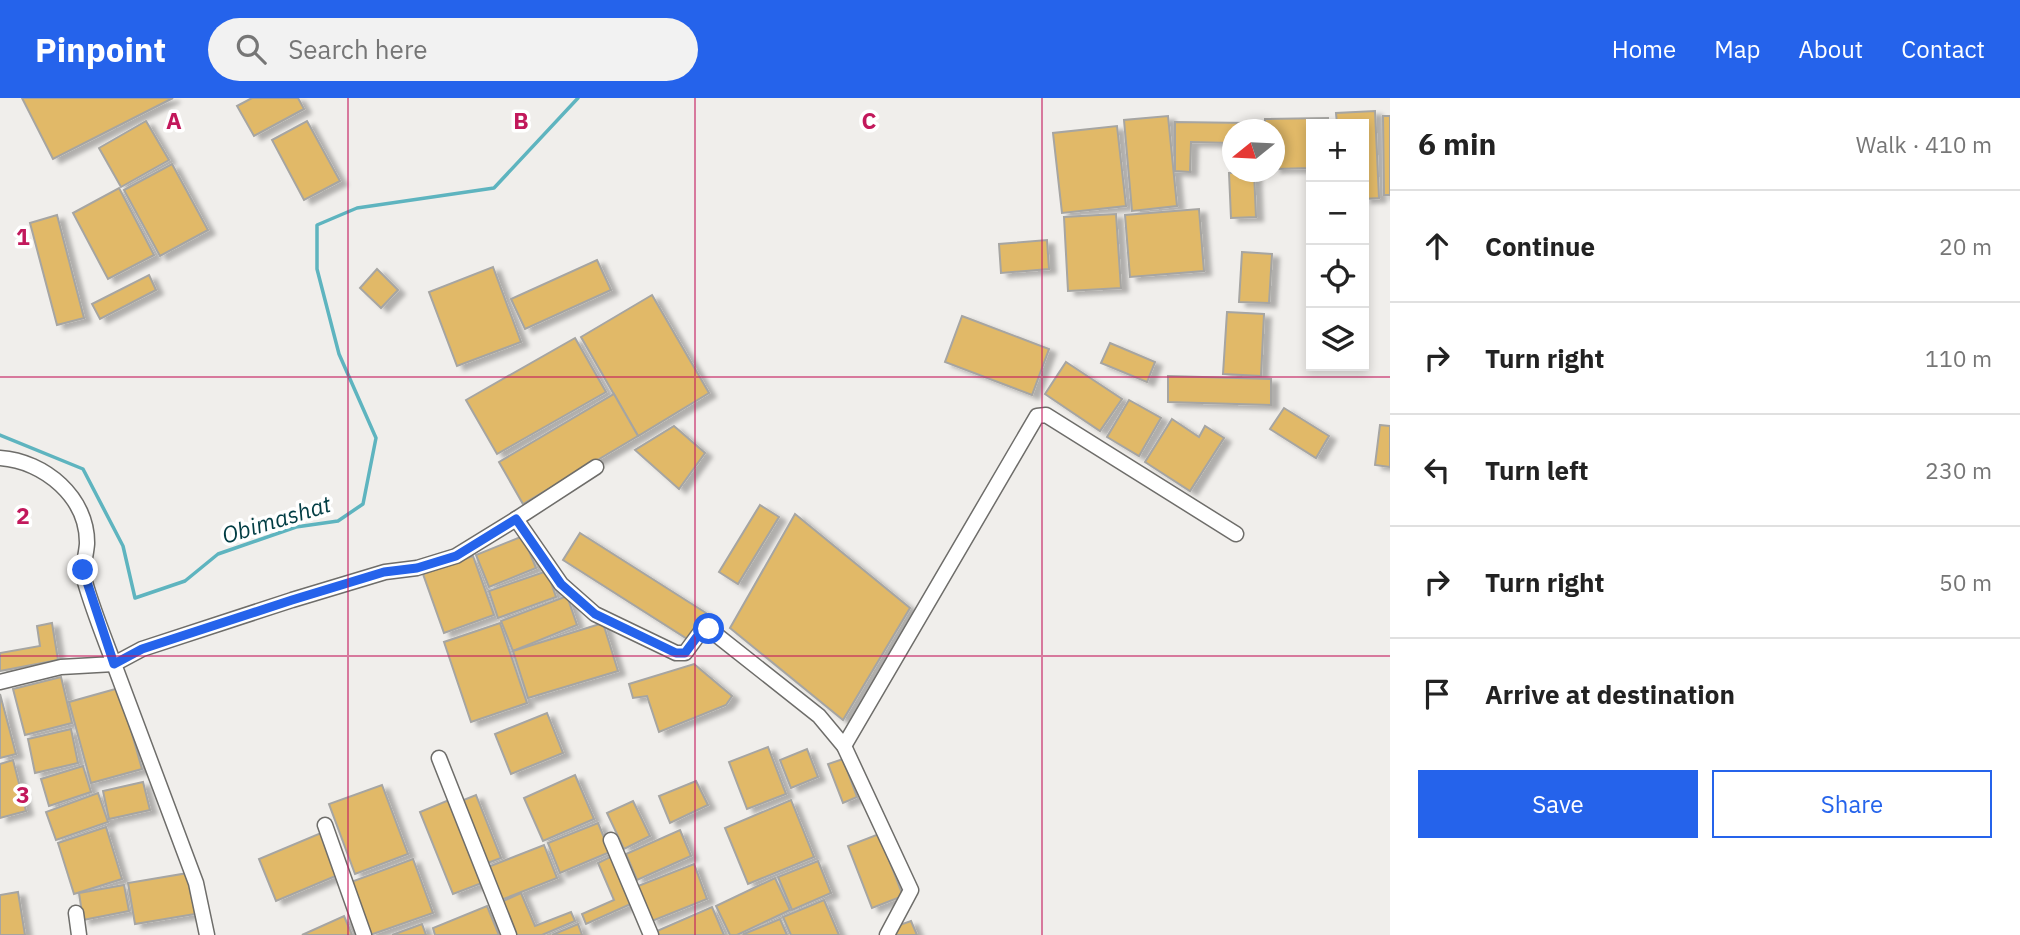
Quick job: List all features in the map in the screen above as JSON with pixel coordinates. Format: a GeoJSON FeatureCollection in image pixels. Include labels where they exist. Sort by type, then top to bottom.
{"type":"FeatureCollection","features":[{"type":"Feature","properties":{"kind":"street"},"geometry":{"type":"LineString","coordinates":[[844,746],[1037,416],[1046,415],[1236,534]]}},
{"type":"Feature","properties":{"kind":"street"},"geometry":{"type":"LineString","coordinates":[[0,457],[40,468],[72,496],[84,514],[87,544],[84,581],[196,883],[206,935]]}},
{"type":"Feature","properties":{"kind":"street"},"geometry":{"type":"LineString","coordinates":[[0,682],[61,667],[114,664],[142,649],[292,600],[384,572],[417,568],[456,556],[596,467]]}},
{"type":"Feature","properties":{"kind":"street"},"geometry":{"type":"LineString","coordinates":[[516,519],[561,584],[595,614],[676,653],[685,653],[702,630],[717,632],[819,716],[844,746],[911,890],[887,935]]}},
{"type":"Feature","properties":{"kind":"street"},"geometry":{"type":"LineString","coordinates":[[439,758],[509,935]]}},
{"type":"Feature","properties":{"kind":"street"},"geometry":{"type":"LineString","coordinates":[[325,825],[364,935]]}},
{"type":"Feature","properties":{"kind":"street"},"geometry":{"type":"LineString","coordinates":[[611,840],[651,935]]}},
{"type":"Feature","properties":{"kind":"street"},"geometry":{"type":"LineString","coordinates":[[76,913],[79,935]]}},
{"type":"Feature","properties":{"kind":"building"},"geometry":{"type":"Polygon","coordinates":[[[22,98],[173,98],[53,159],[22,98]]]}},
{"type":"Feature","properties":{"kind":"building"},"geometry":{"type":"Polygon","coordinates":[[[252,98],[298,98],[304,109],[254,136],[237,106],[252,98]]]}},
{"type":"Feature","properties":{"kind":"building"},"geometry":{"type":"Polygon","coordinates":[[[1375,111],[1379,198],[1369,199],[1369,119],[1337,119],[1336,113],[1375,111]]]}},
{"type":"Feature","properties":{"kind":"building"},"geometry":{"type":"Polygon","coordinates":[[[1168,116],[1177,206],[1132,211],[1124,120],[1168,116]]]}},
{"type":"Feature","properties":{"kind":"building"},"geometry":{"type":"Polygon","coordinates":[[[1383,116],[1390,116],[1390,195],[1384,195],[1383,116]]]}},
{"type":"Feature","properties":{"kind":"building"},"geometry":{"type":"Polygon","coordinates":[[[1328,118],[1306,119],[1306,168],[1285,169],[1285,119],[1265,119],[1328,118]]]}},
{"type":"Feature","properties":{"kind":"building"},"geometry":{"type":"Polygon","coordinates":[[[146,121],[169,160],[121,187],[99,148],[146,121]]]}},
{"type":"Feature","properties":{"kind":"building"},"geometry":{"type":"Polygon","coordinates":[[[307,121],[340,181],[304,200],[272,140],[307,121]]]}},
{"type":"Feature","properties":{"kind":"building"},"geometry":{"type":"Polygon","coordinates":[[[1175,122],[1222,123],[1222,143],[1191,142],[1190,172],[1175,171],[1175,122]]]}},
{"type":"Feature","properties":{"kind":"building"},"geometry":{"type":"Polygon","coordinates":[[[1117,126],[1126,206],[1062,213],[1053,133],[1117,126]]]}},
{"type":"Feature","properties":{"kind":"building"},"geometry":{"type":"Polygon","coordinates":[[[172,164],[208,230],[160,256],[124,190],[172,164]]]}},
{"type":"Feature","properties":{"kind":"building"},"geometry":{"type":"Polygon","coordinates":[[[1229,182],[1254,182],[1256,217],[1231,218],[1229,182]]]}},
{"type":"Feature","properties":{"kind":"building"},"geometry":{"type":"Polygon","coordinates":[[[119,188],[154,255],[108,279],[73,213],[119,188]]]}},
{"type":"Feature","properties":{"kind":"building"},"geometry":{"type":"Polygon","coordinates":[[[1199,209],[1204,271],[1130,277],[1125,215],[1199,209]]]}},
{"type":"Feature","properties":{"kind":"building"},"geometry":{"type":"Polygon","coordinates":[[[1116,214],[1121,288],[1068,291],[1064,217],[1116,214]]]}},
{"type":"Feature","properties":{"kind":"building"},"geometry":{"type":"Polygon","coordinates":[[[57,215],[84,318],[57,325],[30,223],[57,215]]]}},
{"type":"Feature","properties":{"kind":"building"},"geometry":{"type":"Polygon","coordinates":[[[1047,240],[1049,269],[1001,273],[999,244],[1047,240]]]}},
{"type":"Feature","properties":{"kind":"building"},"geometry":{"type":"Polygon","coordinates":[[[1242,252],[1272,254],[1269,303],[1239,302],[1242,252]]]}},
{"type":"Feature","properties":{"kind":"building"},"geometry":{"type":"Polygon","coordinates":[[[597,260],[611,290],[525,329],[511,299],[597,260]]]}},
{"type":"Feature","properties":{"kind":"building"},"geometry":{"type":"Polygon","coordinates":[[[493,267],[521,342],[457,366],[429,292],[493,267]]]}},
{"type":"Feature","properties":{"kind":"building"},"geometry":{"type":"Polygon","coordinates":[[[377,269],[398,290],[381,308],[360,288],[377,269]]]}},
{"type":"Feature","properties":{"kind":"building"},"geometry":{"type":"Polygon","coordinates":[[[149,275],[156,290],[100,319],[92,304],[149,275]]]}},
{"type":"Feature","properties":{"kind":"building"},"geometry":{"type":"Polygon","coordinates":[[[652,295],[709,393],[638,436],[581,337],[652,295]]]}},
{"type":"Feature","properties":{"kind":"building"},"geometry":{"type":"Polygon","coordinates":[[[1227,312],[1264,314],[1261,376],[1223,374],[1227,312]]]}},
{"type":"Feature","properties":{"kind":"building"},"geometry":{"type":"Polygon","coordinates":[[[962,316],[1049,349],[1032,395],[945,362],[962,316]]]}},
{"type":"Feature","properties":{"kind":"building"},"geometry":{"type":"Polygon","coordinates":[[[575,338],[606,392],[497,454],[466,400],[575,338]]]}},
{"type":"Feature","properties":{"kind":"building"},"geometry":{"type":"Polygon","coordinates":[[[1110,343],[1155,362],[1147,382],[1101,363],[1110,343]]]}},
{"type":"Feature","properties":{"kind":"building"},"geometry":{"type":"Polygon","coordinates":[[[1066,362],[1122,399],[1100,431],[1045,394],[1066,362]]]}},
{"type":"Feature","properties":{"kind":"building"},"geometry":{"type":"Polygon","coordinates":[[[1168,376],[1271,379],[1271,405],[1168,402],[1168,376]]]}},
{"type":"Feature","properties":{"kind":"building"},"geometry":{"type":"Polygon","coordinates":[[[614,394],[638,436],[523,504],[499,462],[614,394]]]}},
{"type":"Feature","properties":{"kind":"building"},"geometry":{"type":"Polygon","coordinates":[[[1129,400],[1161,418],[1139,456],[1107,437],[1129,400]]]}},
{"type":"Feature","properties":{"kind":"building"},"geometry":{"type":"Polygon","coordinates":[[[1284,408],[1329,436],[1316,458],[1270,429],[1284,408]]]}},
{"type":"Feature","properties":{"kind":"building"},"geometry":{"type":"Polygon","coordinates":[[[1172,419],[1199,437],[1205,426],[1224,438],[1190,491],[1145,462],[1172,419]]]}},
{"type":"Feature","properties":{"kind":"building"},"geometry":{"type":"Polygon","coordinates":[[[1380,425],[1390,426],[1390,467],[1375,465],[1380,425]]]}},
{"type":"Feature","properties":{"kind":"building"},"geometry":{"type":"Polygon","coordinates":[[[674,426],[705,453],[679,489],[635,450],[674,426]]]}},
{"type":"Feature","properties":{"kind":"building"},"geometry":{"type":"Polygon","coordinates":[[[760,505],[779,517],[738,584],[719,572],[760,505]]]}},
{"type":"Feature","properties":{"kind":"building"},"geometry":{"type":"Polygon","coordinates":[[[795,514],[910,608],[843,720],[730,628],[795,514]]]}},
{"type":"Feature","properties":{"kind":"building"},"geometry":{"type":"Polygon","coordinates":[[[580,533],[706,613],[689,640],[563,560],[580,533]]]}},
{"type":"Feature","properties":{"kind":"building"},"geometry":{"type":"Polygon","coordinates":[[[523,536],[536,568],[489,587],[476,555],[523,536]]]}},
{"type":"Feature","properties":{"kind":"building"},"geometry":{"type":"Polygon","coordinates":[[[473,556],[494,615],[444,633],[423,574],[473,556]]]}},
{"type":"Feature","properties":{"kind":"building"},"geometry":{"type":"Polygon","coordinates":[[[547,571],[556,597],[498,618],[489,591],[547,571]]]}},
{"type":"Feature","properties":{"kind":"building"},"geometry":{"type":"Polygon","coordinates":[[[567,596],[577,625],[513,651],[501,621],[567,596]]]}},
{"type":"Feature","properties":{"kind":"building"},"geometry":{"type":"Polygon","coordinates":[[[52,623],[58,660],[0,671],[0,653],[40,646],[37,626],[52,623]]]}},
{"type":"Feature","properties":{"kind":"building"},"geometry":{"type":"Polygon","coordinates":[[[500,623],[527,703],[471,722],[444,642],[500,623]]]}},
{"type":"Feature","properties":{"kind":"building"},"geometry":{"type":"Polygon","coordinates":[[[603,623],[618,671],[528,698],[513,651],[603,623]]]}},
{"type":"Feature","properties":{"kind":"building"},"geometry":{"type":"Polygon","coordinates":[[[694,664],[732,696],[726,705],[659,732],[647,696],[633,698],[629,684],[694,664]]]}},
{"type":"Feature","properties":{"kind":"building"},"geometry":{"type":"Polygon","coordinates":[[[61,677],[72,723],[25,735],[13,689],[61,677]]]}},
{"type":"Feature","properties":{"kind":"building"},"geometry":{"type":"Polygon","coordinates":[[[119,688],[142,769],[91,783],[69,702],[119,688]]]}},
{"type":"Feature","properties":{"kind":"building"},"geometry":{"type":"Polygon","coordinates":[[[0,694],[16,754],[0,758],[0,694]]]}},
{"type":"Feature","properties":{"kind":"building"},"geometry":{"type":"Polygon","coordinates":[[[547,713],[563,753],[511,774],[495,734],[547,713]]]}},
{"type":"Feature","properties":{"kind":"building"},"geometry":{"type":"Polygon","coordinates":[[[71,729],[78,763],[35,773],[28,739],[71,729]]]}},
{"type":"Feature","properties":{"kind":"building"},"geometry":{"type":"Polygon","coordinates":[[[768,747],[786,794],[747,809],[729,762],[768,747]]]}},
{"type":"Feature","properties":{"kind":"building"},"geometry":{"type":"Polygon","coordinates":[[[807,749],[818,777],[791,788],[780,760],[807,749]]]}},
{"type":"Feature","properties":{"kind":"building"},"geometry":{"type":"Polygon","coordinates":[[[843,759],[857,797],[843,803],[828,764],[843,759]]]}},
{"type":"Feature","properties":{"kind":"building"},"geometry":{"type":"Polygon","coordinates":[[[13,760],[26,811],[0,818],[0,764],[13,760]]]}},
{"type":"Feature","properties":{"kind":"building"},"geometry":{"type":"Polygon","coordinates":[[[83,766],[91,792],[49,806],[41,779],[83,766]]]}},
{"type":"Feature","properties":{"kind":"building"},"geometry":{"type":"Polygon","coordinates":[[[575,775],[594,819],[543,841],[524,798],[575,775]]]}},
{"type":"Feature","properties":{"kind":"building"},"geometry":{"type":"Polygon","coordinates":[[[696,781],[708,805],[670,823],[659,796],[696,781]]]}},
{"type":"Feature","properties":{"kind":"building"},"geometry":{"type":"Polygon","coordinates":[[[143,782],[150,810],[109,819],[103,791],[143,782]]]}},
{"type":"Feature","properties":{"kind":"building"},"geometry":{"type":"Polygon","coordinates":[[[382,785],[408,854],[355,874],[329,804],[382,785]]]}},
{"type":"Feature","properties":{"kind":"building"},"geometry":{"type":"Polygon","coordinates":[[[98,793],[108,822],[56,840],[46,812],[98,793]]]}},
{"type":"Feature","properties":{"kind":"building"},"geometry":{"type":"Polygon","coordinates":[[[476,795],[501,858],[485,864],[461,801],[476,795]]]}},
{"type":"Feature","properties":{"kind":"building"},"geometry":{"type":"Polygon","coordinates":[[[449,800],[482,883],[453,894],[420,812],[449,800]]]}},
{"type":"Feature","properties":{"kind":"building"},"geometry":{"type":"Polygon","coordinates":[[[791,800],[814,857],[748,884],[725,828],[791,800]]]}},
{"type":"Feature","properties":{"kind":"building"},"geometry":{"type":"Polygon","coordinates":[[[633,801],[650,836],[624,849],[607,813],[633,801]]]}},
{"type":"Feature","properties":{"kind":"building"},"geometry":{"type":"Polygon","coordinates":[[[598,823],[610,852],[560,873],[548,843],[598,823]]]}},
{"type":"Feature","properties":{"kind":"building"},"geometry":{"type":"Polygon","coordinates":[[[106,827],[122,879],[74,894],[58,843],[106,827]]]}},
{"type":"Feature","properties":{"kind":"building"},"geometry":{"type":"Polygon","coordinates":[[[680,830],[691,856],[637,880],[626,854],[680,830]]]}},
{"type":"Feature","properties":{"kind":"building"},"geometry":{"type":"Polygon","coordinates":[[[321,833],[338,875],[276,901],[259,859],[321,833]]]}},
{"type":"Feature","properties":{"kind":"building"},"geometry":{"type":"Polygon","coordinates":[[[879,834],[903,896],[872,908],[848,846],[879,834]]]}},
{"type":"Feature","properties":{"kind":"building"},"geometry":{"type":"Polygon","coordinates":[[[544,845],[557,878],[501,900],[488,867],[544,845]]]}},
{"type":"Feature","properties":{"kind":"building"},"geometry":{"type":"Polygon","coordinates":[[[612,856],[633,903],[586,924],[582,914],[614,900],[598,863],[612,856]]]}},
{"type":"Feature","properties":{"kind":"building"},"geometry":{"type":"Polygon","coordinates":[[[413,859],[433,913],[370,935],[351,882],[413,859]]]}},
{"type":"Feature","properties":{"kind":"building"},"geometry":{"type":"Polygon","coordinates":[[[818,861],[831,893],[792,910],[778,877],[818,861]]]}},
{"type":"Feature","properties":{"kind":"building"},"geometry":{"type":"Polygon","coordinates":[[[694,864],[707,899],[652,921],[638,886],[694,864]]]}},
{"type":"Feature","properties":{"kind":"building"},"geometry":{"type":"Polygon","coordinates":[[[188,873],[195,914],[135,924],[128,883],[188,873]]]}},
{"type":"Feature","properties":{"kind":"building"},"geometry":{"type":"Polygon","coordinates":[[[775,878],[790,910],[737,935],[730,935],[716,906],[775,878]]]}},
{"type":"Feature","properties":{"kind":"building"},"geometry":{"type":"Polygon","coordinates":[[[124,885],[129,911],[83,920],[79,893],[124,885]]]}},
{"type":"Feature","properties":{"kind":"building"},"geometry":{"type":"Polygon","coordinates":[[[18,892],[25,935],[0,935],[0,895],[18,892]]]}},
{"type":"Feature","properties":{"kind":"building"},"geometry":{"type":"Polygon","coordinates":[[[521,893],[535,926],[571,912],[575,921],[542,935],[514,935],[501,902],[521,893]]]}},
{"type":"Feature","properties":{"kind":"building"},"geometry":{"type":"Polygon","coordinates":[[[824,900],[839,935],[791,935],[783,917],[824,900]]]}},
{"type":"Feature","properties":{"kind":"building"},"geometry":{"type":"Polygon","coordinates":[[[487,906],[499,935],[435,935],[433,928],[487,906]]]}},
{"type":"Feature","properties":{"kind":"building"},"geometry":{"type":"Polygon","coordinates":[[[712,907],[724,935],[659,935],[657,931],[712,907]]]}},
{"type":"Feature","properties":{"kind":"building"},"geometry":{"type":"Polygon","coordinates":[[[344,916],[352,935],[302,935],[344,916]]]}},
{"type":"Feature","properties":{"kind":"building"},"geometry":{"type":"Polygon","coordinates":[[[780,919],[787,935],[744,935],[744,934],[780,919]]]}},
{"type":"Feature","properties":{"kind":"building"},"geometry":{"type":"Polygon","coordinates":[[[911,921],[917,935],[891,935],[888,929],[911,921]]]}},
{"type":"Feature","properties":{"kind":"building"},"geometry":{"type":"Polygon","coordinates":[[[422,924],[426,935],[392,935],[422,924]]]}},
{"type":"Feature","properties":{"kind":"building"},"geometry":{"type":"Polygon","coordinates":[[[578,924],[582,935],[552,935],[578,924]]]}},
{"type":"Feature","properties":{"kind":"waterway","name":"Obimashat"},"geometry":{"type":"LineString","coordinates":[[0,435],[83,469],[123,546],[135,598],[185,581],[218,554],[296,527],[338,521],[363,504],[376,438],[339,354],[317,269],[317,225],[357,208],[494,188],[578,98]]}},
{"type":"Feature","properties":{"kind":"route"},"geometry":{"type":"LineString","coordinates":[[83,570],[84,581],[114,664],[142,649],[292,600],[384,572],[417,568],[456,556],[516,519],[561,584],[595,614],[651,644],[676,653],[685,653],[702,630],[709,629]]}}]}
